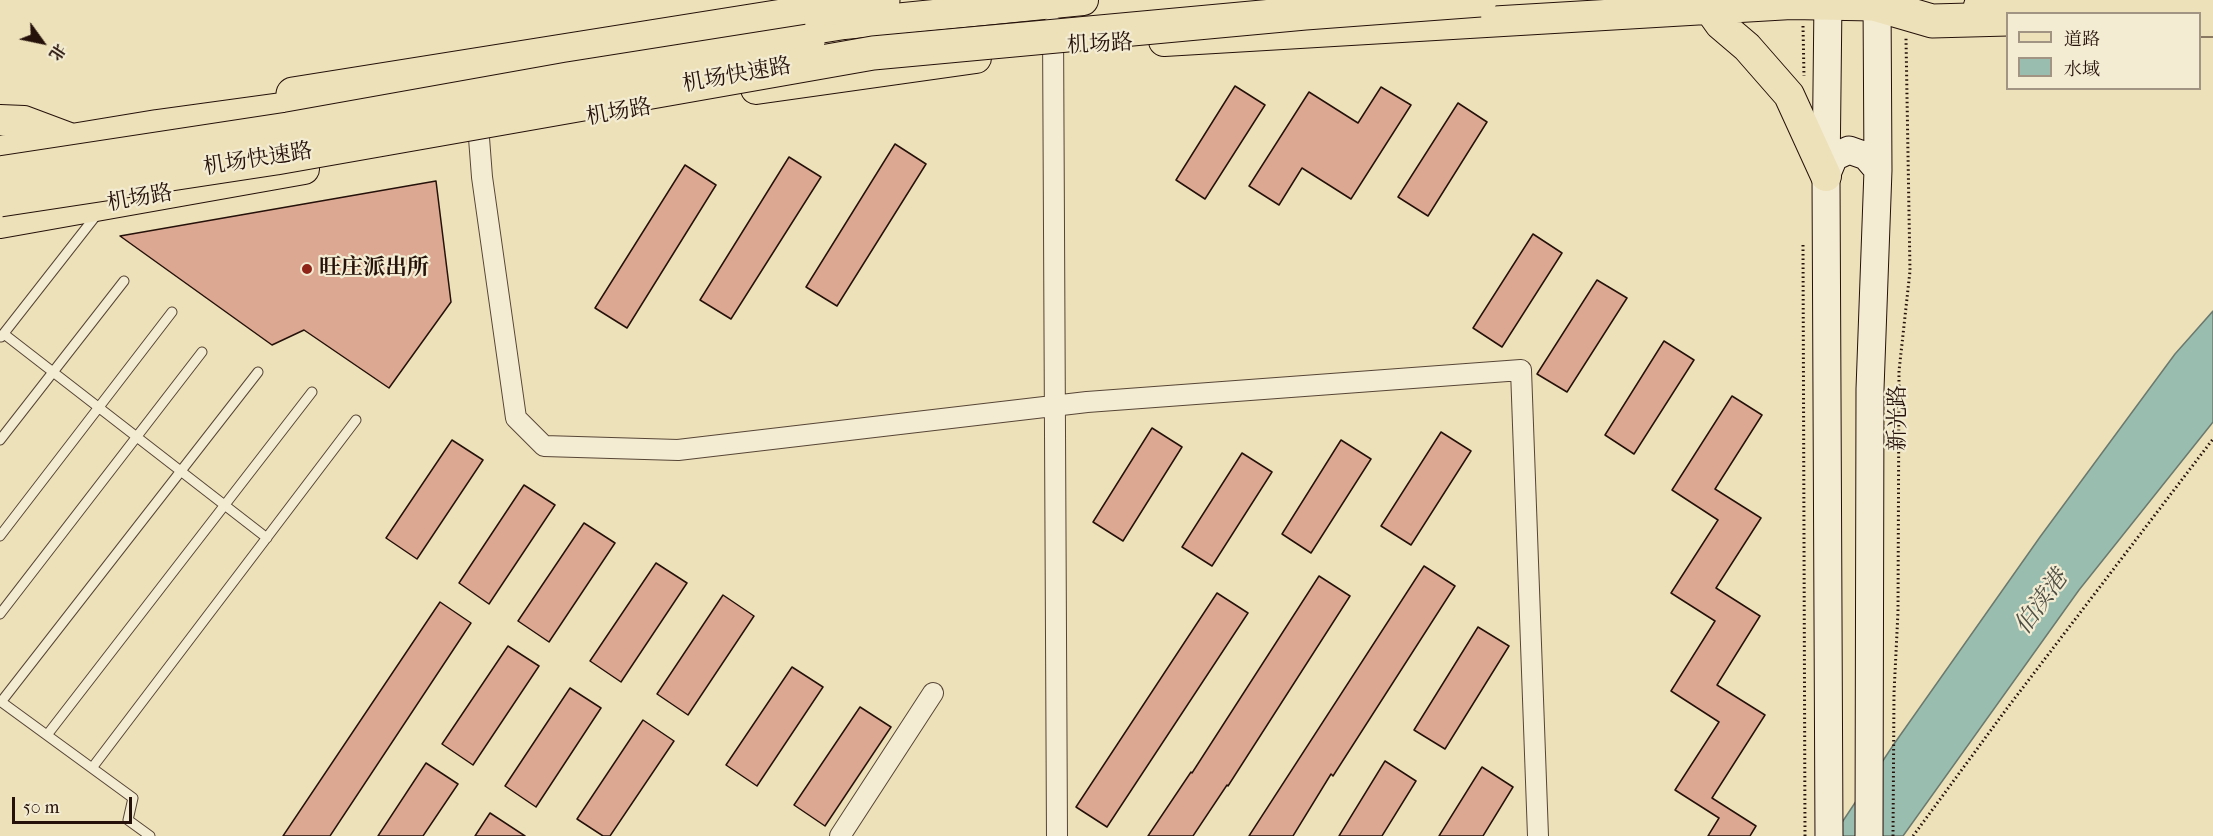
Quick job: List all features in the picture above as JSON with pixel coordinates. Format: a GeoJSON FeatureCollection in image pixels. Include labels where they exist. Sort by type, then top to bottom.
{"type":"FeatureCollection","features":[{"type":"Feature","properties":{"kind":"highway"},"geometry":{"type":"LineString","coordinates":[[293,94],[883,0]]}},
{"type":"Feature","properties":{"kind":"highway","name":"机场快速路"},"geometry":{"type":"LineString","coordinates":[[0,173],[288,129],[568,79],[834,37],[1048,14],[1255,0]]}},
{"type":"Feature","properties":{"kind":"highway","name":"机场快速路"},"geometry":{"type":"LineString","coordinates":[[0,200],[276,158],[873,53],[1305,12],[1480,0]]}},
{"type":"Feature","properties":{"kind":"highway"},"geometry":{"type":"LineString","coordinates":[[1897,10],[2006,19]]}},
{"type":"Feature","properties":{"kind":"main road","name":"机场路"},"geometry":{"type":"LineString","coordinates":[[0,151],[157,125],[449,86],[844,24],[1083,0]]}},
{"type":"Feature","properties":{"kind":"main road"},"geometry":{"type":"LineString","coordinates":[[1817,831],[1829,789],[1826,176],[1820,3]]}},
{"type":"Feature","properties":{"kind":"main road","name":"机场路"},"geometry":{"type":"LineString","coordinates":[[0,223],[759,88],[1053,47],[1820,3],[1897,10],[2213,9]]}},
{"type":"Feature","properties":{"kind":"main road"},"geometry":{"type":"LineString","coordinates":[[1710,10],[1720,24],[1747,47],[1789,95],[1826,176]]}},
{"type":"Feature","properties":{"kind":"main road","name":"新光路"},"geometry":{"type":"LineString","coordinates":[[1869,836],[1870,389],[1878,170],[1897,10]]}},
{"type":"Feature","properties":{"kind":"main road"},"geometry":{"type":"LineString","coordinates":[[157,125],[293,94]]}},
{"type":"Feature","properties":{"kind":"main road"},"geometry":{"type":"LineString","coordinates":[[0,120],[24,121],[72,140]]}},
{"type":"Feature","properties":{"kind":"main road"},"geometry":{"type":"LineString","coordinates":[[1826,176],[1834,157],[1850,150],[1866,156],[1878,170]]}},
{"type":"Feature","properties":{"kind":"street"},"geometry":{"type":"LineString","coordinates":[[1053,3],[1057,836]]}},
{"type":"Feature","properties":{"kind":"street"},"geometry":{"type":"LineString","coordinates":[[479,138],[482,177],[516,418],[544,446],[678,450],[1055,406],[1521,370],[1538,836]]}},
{"type":"Feature","properties":{"kind":"street"},"geometry":{"type":"LineString","coordinates":[[840,836],[933,693]]}},
{"type":"Feature","properties":{"kind":"lane"},"geometry":{"type":"LineString","coordinates":[[105,205],[2,337],[53,372],[267,538]]}},
{"type":"Feature","properties":{"kind":"lane"},"geometry":{"type":"LineString","coordinates":[[0,440],[124,281]]}},
{"type":"Feature","properties":{"kind":"lane"},"geometry":{"type":"LineString","coordinates":[[0,536],[172,312]]}},
{"type":"Feature","properties":{"kind":"lane"},"geometry":{"type":"LineString","coordinates":[[0,614],[202,352]]}},
{"type":"Feature","properties":{"kind":"lane"},"geometry":{"type":"LineString","coordinates":[[150,836],[128,820],[133,798],[1,702],[258,372]]}},
{"type":"Feature","properties":{"kind":"lane"},"geometry":{"type":"LineString","coordinates":[[47,735],[312,392]]}},
{"type":"Feature","properties":{"kind":"lane"},"geometry":{"type":"LineString","coordinates":[[92,768],[356,420]]}},
{"type":"Feature","properties":{"kind":"path"},"geometry":{"type":"LineString","coordinates":[[1804,86],[1820,3]]}},
{"type":"Feature","properties":{"kind":"path","name":"新光路"},"geometry":{"type":"LineString","coordinates":[[1893,836],[1894,693],[1898,612],[1899,371],[1910,271],[1908,48],[1897,10]]}},
{"type":"Feature","properties":{"kind":"path"},"geometry":{"type":"LineString","coordinates":[[1803,238],[1817,831],[1805,836]]}},
{"type":"Feature","properties":{"kind":"path"},"geometry":{"type":"LineString","coordinates":[[1913,836],[2005,711],[2213,439]]}},
{"type":"Feature","properties":{"kind":"water","name":"伯渎港"},"geometry":{"type":"Polygon","coordinates":[[[2213,311],[2213,422],[2079,590],[1903,836],[1833,836],[1894,744],[2040,537],[2175,354],[2213,311]]]}},
{"type":"Feature","properties":{"kind":"building"},"geometry":{"type":"Polygon","coordinates":[[[1235,86],[1265,105],[1205,199],[1176,180],[1235,86]]]}},
{"type":"Feature","properties":{"kind":"building"},"geometry":{"type":"Polygon","coordinates":[[[1381,87],[1411,105],[1351,199],[1302,168],[1279,205],[1249,186],[1309,92],[1358,123],[1381,87]]]}},
{"type":"Feature","properties":{"kind":"building"},"geometry":{"type":"Polygon","coordinates":[[[1458,103],[1487,122],[1428,216],[1398,197],[1458,103]]]}},
{"type":"Feature","properties":{"kind":"building"},"geometry":{"type":"Polygon","coordinates":[[[895,144],[926,164],[837,306],[806,287],[895,144]]]}},
{"type":"Feature","properties":{"kind":"building"},"geometry":{"type":"Polygon","coordinates":[[[789,157],[821,177],[731,319],[700,300],[789,157]]]}},
{"type":"Feature","properties":{"kind":"building"},"geometry":{"type":"Polygon","coordinates":[[[685,165],[716,185],[627,328],[595,308],[685,165]]]}},
{"type":"Feature","properties":{"kind":"building","name":"旺庄派出所"},"geometry":{"type":"Polygon","coordinates":[[[436,181],[451,302],[389,388],[304,330],[272,345],[120,236],[436,181]]]}},
{"type":"Feature","properties":{"kind":"building"},"geometry":{"type":"Polygon","coordinates":[[[1533,234],[1562,253],[1502,347],[1473,328],[1533,234]]]}},
{"type":"Feature","properties":{"kind":"building"},"geometry":{"type":"Polygon","coordinates":[[[1597,280],[1627,298],[1567,392],[1537,374],[1597,280]]]}},
{"type":"Feature","properties":{"kind":"building"},"geometry":{"type":"Polygon","coordinates":[[[1664,341],[1694,360],[1634,454],[1605,435],[1664,341]]]}},
{"type":"Feature","properties":{"kind":"building"},"geometry":{"type":"Polygon","coordinates":[[[1732,396],[1762,415],[1715,489],[1761,518],[1716,588],[1760,616],[1717,685],[1765,715],[1712,798],[1756,826],[1750,836],[1708,836],[1719,818],[1675,790],[1719,722],[1671,691],[1715,621],[1671,593],[1718,520],[1672,490],[1732,396]]]}},
{"type":"Feature","properties":{"kind":"building"},"geometry":{"type":"Polygon","coordinates":[[[1152,428],[1182,447],[1123,541],[1093,522],[1152,428]]]}},
{"type":"Feature","properties":{"kind":"building"},"geometry":{"type":"Polygon","coordinates":[[[1441,432],[1471,451],[1411,545],[1381,526],[1441,432]]]}},
{"type":"Feature","properties":{"kind":"building"},"geometry":{"type":"Polygon","coordinates":[[[452,440],[483,460],[417,559],[386,538],[452,440]]]}},
{"type":"Feature","properties":{"kind":"building"},"geometry":{"type":"Polygon","coordinates":[[[1341,440],[1371,459],[1311,553],[1282,534],[1341,440]]]}},
{"type":"Feature","properties":{"kind":"building"},"geometry":{"type":"Polygon","coordinates":[[[1242,453],[1272,472],[1212,566],[1182,547],[1242,453]]]}},
{"type":"Feature","properties":{"kind":"building"},"geometry":{"type":"Polygon","coordinates":[[[524,485],[555,505],[489,604],[459,583],[524,485]]]}},
{"type":"Feature","properties":{"kind":"building"},"geometry":{"type":"Polygon","coordinates":[[[584,523],[615,543],[549,642],[518,621],[584,523]]]}},
{"type":"Feature","properties":{"kind":"building"},"geometry":{"type":"Polygon","coordinates":[[[656,563],[687,583],[621,682],[590,661],[656,563]]]}},
{"type":"Feature","properties":{"kind":"building"},"geometry":{"type":"Polygon","coordinates":[[[1424,566],[1455,586],[1333,776],[1331,774],[1293,836],[1249,836],[1424,566]]]}},
{"type":"Feature","properties":{"kind":"building"},"geometry":{"type":"Polygon","coordinates":[[[1319,576],[1350,596],[1228,786],[1193,836],[1148,836],[1192,773],[1319,576]]]}},
{"type":"Feature","properties":{"kind":"building"},"geometry":{"type":"Polygon","coordinates":[[[1217,593],[1248,613],[1107,827],[1076,807],[1217,593]]]}},
{"type":"Feature","properties":{"kind":"building"},"geometry":{"type":"Polygon","coordinates":[[[723,595],[754,616],[688,715],[657,694],[723,595]]]}},
{"type":"Feature","properties":{"kind":"building"},"geometry":{"type":"Polygon","coordinates":[[[440,602],[471,623],[330,836],[283,836],[440,602]]]}},
{"type":"Feature","properties":{"kind":"building"},"geometry":{"type":"Polygon","coordinates":[[[1478,627],[1509,646],[1445,749],[1414,730],[1478,627]]]}},
{"type":"Feature","properties":{"kind":"building"},"geometry":{"type":"Polygon","coordinates":[[[508,646],[539,666],[473,765],[442,744],[508,646]]]}},
{"type":"Feature","properties":{"kind":"building"},"geometry":{"type":"Polygon","coordinates":[[[792,667],[823,687],[757,786],[726,765],[792,667]]]}},
{"type":"Feature","properties":{"kind":"building"},"geometry":{"type":"Polygon","coordinates":[[[570,688],[601,708],[536,807],[505,786],[570,688]]]}},
{"type":"Feature","properties":{"kind":"building"},"geometry":{"type":"Polygon","coordinates":[[[860,707],[891,727],[825,826],[794,805],[860,707]]]}},
{"type":"Feature","properties":{"kind":"building"},"geometry":{"type":"Polygon","coordinates":[[[643,720],[674,741],[610,836],[603,836],[577,819],[643,720]]]}},
{"type":"Feature","properties":{"kind":"building"},"geometry":{"type":"Polygon","coordinates":[[[1385,761],[1416,781],[1382,836],[1339,836],[1385,761]]]}},
{"type":"Feature","properties":{"kind":"building"},"geometry":{"type":"Polygon","coordinates":[[[426,763],[458,784],[423,836],[378,836],[426,763]]]}},
{"type":"Feature","properties":{"kind":"building"},"geometry":{"type":"Polygon","coordinates":[[[1482,767],[1513,787],[1483,836],[1439,836],[1482,767]]]}},
{"type":"Feature","properties":{"kind":"building"},"geometry":{"type":"Polygon","coordinates":[[[490,813],[525,836],[475,836],[490,813]]]}},
{"type":"Feature","properties":{"kind":"place","name":"旺庄派出所"},"geometry":{"type":"Point","coordinates":[307,269]}}]}
